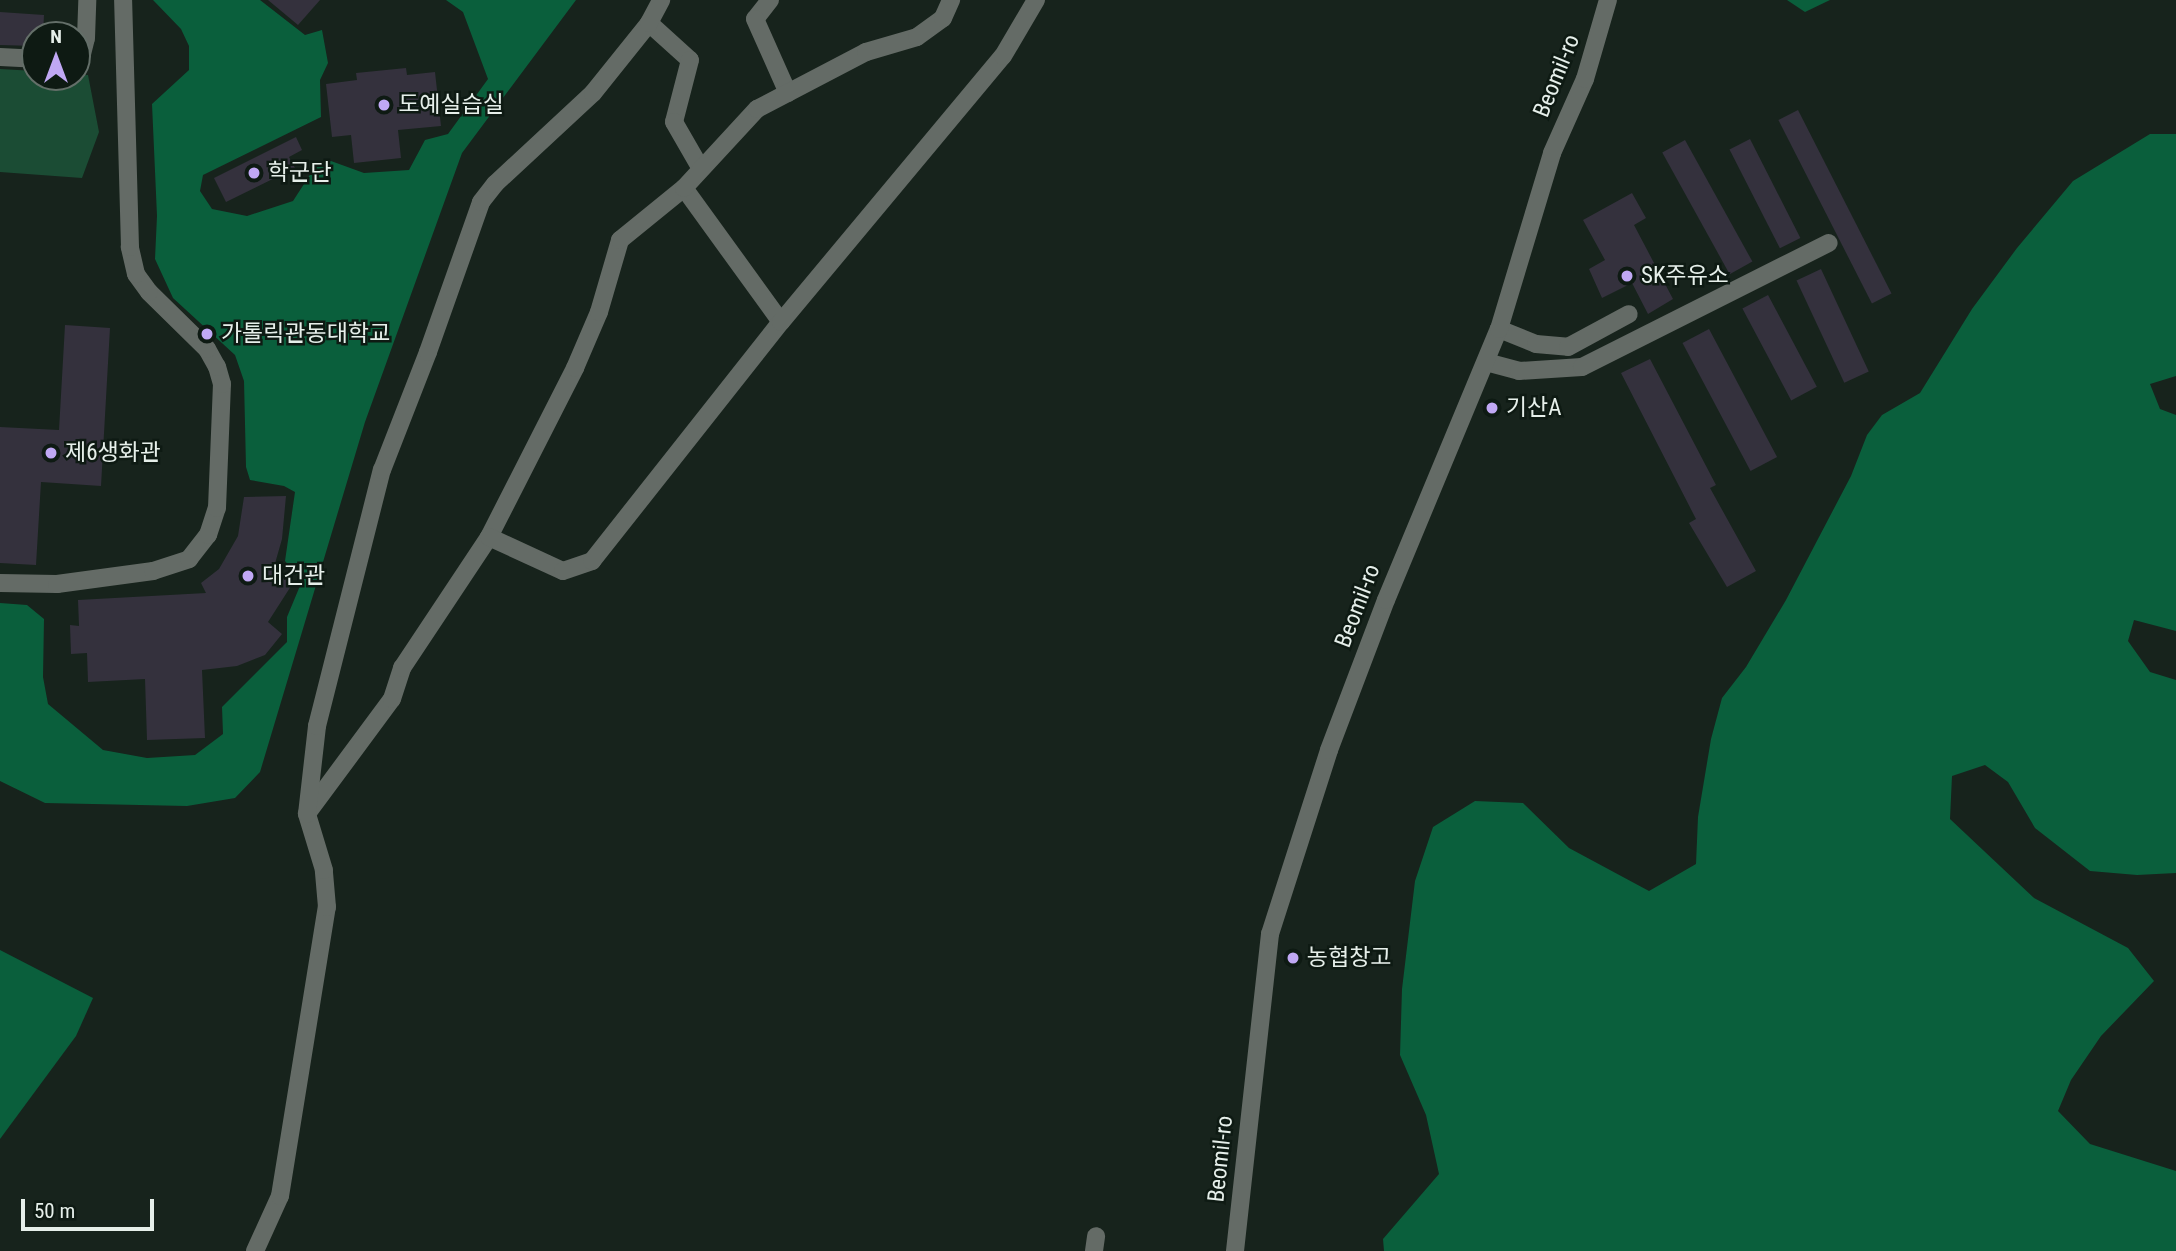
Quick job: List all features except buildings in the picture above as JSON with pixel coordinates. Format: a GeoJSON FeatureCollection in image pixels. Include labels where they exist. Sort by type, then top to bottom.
{"type":"FeatureCollection","features":[{"type":"Feature","properties":{"kind":"street"},"geometry":{"type":"LineString","coordinates":[[86,21],[87,0]]}},
{"type":"Feature","properties":{"kind":"street"},"geometry":{"type":"LineString","coordinates":[[0,583],[57,584],[153,570],[189,559],[208,535],[217,508],[222,384],[217,367],[207,349],[149,292],[136,274],[130,247],[123,0]]}},
{"type":"Feature","properties":{"kind":"street"},"geometry":{"type":"LineString","coordinates":[[255,1251],[280,1196],[327,906],[324,870],[307,814],[317,726],[382,470],[428,352],[474,217],[495,184],[593,93],[649,23],[661,0]]}},
{"type":"Feature","properties":{"kind":"street"},"geometry":{"type":"LineString","coordinates":[[770,0],[755,19],[788,93]]}},
{"type":"Feature","properties":{"kind":"street"},"geometry":{"type":"LineString","coordinates":[[307,814],[392,699],[402,668],[489,537],[580,357],[599,312],[620,240],[684,188],[757,109],[866,52],[917,37],[943,18],[951,0]]}},
{"type":"Feature","properties":{"kind":"street"},"geometry":{"type":"LineString","coordinates":[[489,537],[563,571],[592,561],[780,322],[1003,56],[1036,0]]}},
{"type":"Feature","properties":{"kind":"street","name":"Beomil-ro"},"geometry":{"type":"LineString","coordinates":[[1235,1251],[1270,934],[1329,750],[1386,600],[1499,329],[1552,153],[1586,79],[1608,0]]}},
{"type":"Feature","properties":{"kind":"street"},"geometry":{"type":"LineString","coordinates":[[649,23],[691,60],[674,122],[701,169]]}},
{"type":"Feature","properties":{"kind":"street"},"geometry":{"type":"LineString","coordinates":[[0,57],[21,59]]}},
{"type":"Feature","properties":{"kind":"street"},"geometry":{"type":"LineString","coordinates":[[684,188],[780,322]]}},
{"type":"Feature","properties":{"kind":"street"},"geometry":{"type":"LineString","coordinates":[[1486,362],[1519,371],[1582,367],[1829,243]]}},
{"type":"Feature","properties":{"kind":"street"},"geometry":{"type":"LineString","coordinates":[[1499,329],[1536,344],[1568,347],[1629,314]]}},
{"type":"Feature","properties":{"kind":"green space"},"geometry":{"type":"Polygon","coordinates":[[[153,0],[260,0],[305,35],[322,30],[328,63],[320,80],[321,117],[203,175],[200,191],[212,209],[247,216],[293,201],[315,167],[331,161],[364,173],[409,170],[425,140],[448,134],[488,79],[463,12],[446,0],[576,0],[462,153],[365,422],[260,772],[235,798],[187,806],[45,803],[0,781],[0,603],[27,605],[44,619],[43,677],[48,704],[103,750],[147,758],[195,755],[223,734],[222,707],[287,642],[287,617],[302,581],[285,561],[295,492],[284,486],[250,480],[246,467],[244,381],[235,355],[173,298],[155,259],[157,216],[152,104],[189,70],[189,46],[181,29],[153,0]]]}},
{"type":"Feature","properties":{"kind":"green space"},"geometry":{"type":"Polygon","coordinates":[[[1787,0],[1830,0],[1805,12],[1787,0]]]}},
{"type":"Feature","properties":{"kind":"green space"},"geometry":{"type":"Polygon","coordinates":[[[0,69],[21,70],[21,91],[91,91],[99,132],[82,178],[0,172],[0,69]]]}},
{"type":"Feature","properties":{"kind":"green space"},"geometry":{"type":"Polygon","coordinates":[[[2150,134],[2176,134],[2176,376],[2150,384],[2160,409],[2176,415],[2176,631],[2134,620],[2128,641],[2150,672],[2176,680],[2176,873],[2137,875],[2090,871],[2035,828],[2008,782],[1985,765],[1952,776],[1950,819],[2034,898],[2128,948],[2154,981],[2101,1036],[2071,1080],[2058,1111],[2090,1144],[2176,1171],[2176,1251],[1384,1251],[1383,1239],[1439,1174],[1426,1115],[1400,1055],[1402,989],[1415,881],[1433,827],[1475,801],[1523,803],[1569,848],[1649,891],[1696,864],[1698,817],[1711,739],[1722,698],[1746,667],[1786,600],[1851,476],[1867,435],[1882,415],[1920,393],[1972,309],[2017,248],[2073,181],[2150,134]]]}},
{"type":"Feature","properties":{"kind":"green space"},"geometry":{"type":"Polygon","coordinates":[[[0,950],[93,998],[76,1036],[0,1139],[0,950]]]}},
{"type":"Feature","properties":{"kind":"place","name":"도예실습실"},"geometry":{"type":"Point","coordinates":[384,105]}},
{"type":"Feature","properties":{"kind":"place","name":"학군단"},"geometry":{"type":"Point","coordinates":[254,173]}},
{"type":"Feature","properties":{"kind":"place","name":"SK주유소"},"geometry":{"type":"Point","coordinates":[1627,276]}},
{"type":"Feature","properties":{"kind":"place","name":"가톨릭관동대학교"},"geometry":{"type":"Point","coordinates":[207,334]}},
{"type":"Feature","properties":{"kind":"place","name":"기산A"},"geometry":{"type":"Point","coordinates":[1492,408]}},
{"type":"Feature","properties":{"kind":"place","name":"제6생화관"},"geometry":{"type":"Point","coordinates":[51,453]}},
{"type":"Feature","properties":{"kind":"place","name":"대건관"},"geometry":{"type":"Point","coordinates":[248,576]}},
{"type":"Feature","properties":{"kind":"place","name":"농협창고"},"geometry":{"type":"Point","coordinates":[1293,958]}}]}
